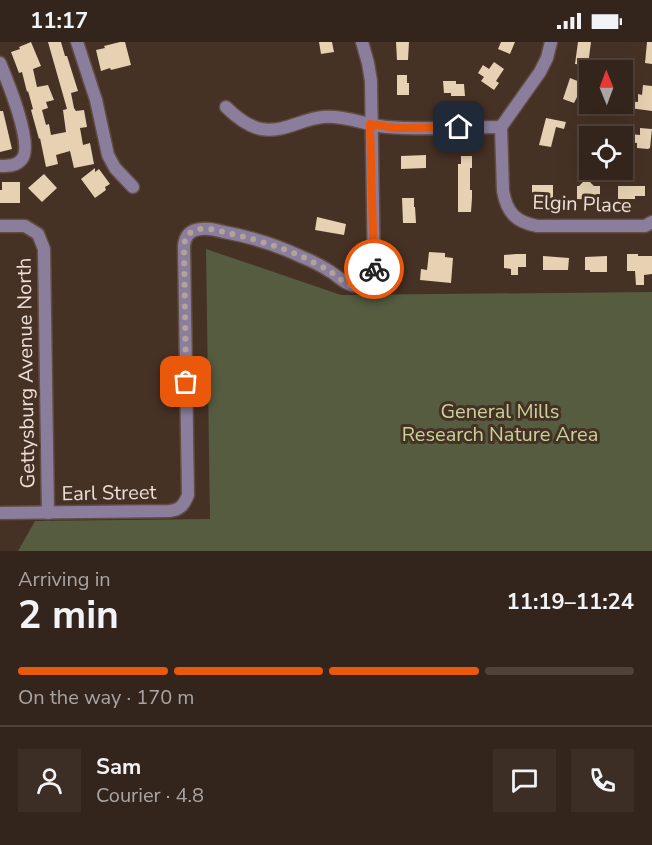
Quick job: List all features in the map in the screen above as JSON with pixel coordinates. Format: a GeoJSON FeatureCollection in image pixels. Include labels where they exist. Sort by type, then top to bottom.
{"type":"FeatureCollection","features":[{"type":"Feature","properties":{"kind":"street"},"geometry":{"type":"LineString","coordinates":[[77,42],[96,100],[108,155],[115,168],[133,187]]}},
{"type":"Feature","properties":{"kind":"street"},"geometry":{"type":"LineString","coordinates":[[362,42],[370,73],[370,124]]}},
{"type":"Feature","properties":{"kind":"street"},"geometry":{"type":"LineString","coordinates":[[226,107],[249,125],[270,130],[280,129],[307,119],[325,117],[396,128],[501,127],[540,72],[551,42]]}},
{"type":"Feature","properties":{"kind":"street"},"geometry":{"type":"LineString","coordinates":[[0,63],[16,104],[26,145],[26,153],[17,164],[0,166]]}},
{"type":"Feature","properties":{"kind":"street","name":"Earl Street"},"geometry":{"type":"LineString","coordinates":[[0,513],[175,511],[181,507],[188,495],[185,238],[190,232],[201,229],[246,236],[303,258],[347,283],[359,286],[364,284],[374,271],[370,124]]}},
{"type":"Feature","properties":{"kind":"street","name":"Elgin Place"},"geometry":{"type":"LineString","coordinates":[[501,127],[504,201],[513,214],[526,224],[537,226],[645,226],[652,222]]}},
{"type":"Feature","properties":{"kind":"street","name":"Gettysburg Avenue North"},"geometry":{"type":"LineString","coordinates":[[0,226],[25,226],[38,234],[44,249],[48,513]]}},
{"type":"Feature","properties":{"kind":"green space","name":"General Mills Research Nature Area"},"geometry":{"type":"Polygon","coordinates":[[[206,249],[341,295],[652,292],[652,551],[18,551],[35,521],[210,519],[206,249]]]}},
{"type":"Feature","properties":{"kind":"building"},"geometry":{"type":"Polygon","coordinates":[[[31,42],[41,66],[33,69],[37,87],[48,85],[54,100],[46,102],[48,108],[42,110],[46,125],[49,124],[51,135],[66,132],[63,110],[67,109],[48,42],[61,42],[78,91],[71,93],[74,108],[76,111],[84,110],[87,127],[80,128],[83,145],[90,143],[94,164],[74,168],[70,151],[56,155],[58,164],[46,167],[28,91],[22,72],[19,73],[11,52],[31,42]]]}},
{"type":"Feature","properties":{"kind":"building"},"geometry":{"type":"Polygon","coordinates":[[[125,42],[131,65],[101,71],[96,50],[125,42]]]}},
{"type":"Feature","properties":{"kind":"building"},"geometry":{"type":"Polygon","coordinates":[[[319,42],[332,42],[334,52],[321,54],[319,42]]]}},
{"type":"Feature","properties":{"kind":"building"},"geometry":{"type":"Polygon","coordinates":[[[396,42],[409,42],[408,60],[397,60],[396,42]]]}},
{"type":"Feature","properties":{"kind":"building"},"geometry":{"type":"Polygon","coordinates":[[[501,42],[515,42],[510,54],[498,49],[501,42]]]}},
{"type":"Feature","properties":{"kind":"building"},"geometry":{"type":"Polygon","coordinates":[[[578,42],[591,42],[589,60],[579,60],[579,64],[575,64],[578,42]]]}},
{"type":"Feature","properties":{"kind":"building"},"geometry":{"type":"Polygon","coordinates":[[[647,42],[652,42],[652,64],[645,63],[647,42]]]}},
{"type":"Feature","properties":{"kind":"building"},"geometry":{"type":"Polygon","coordinates":[[[494,62],[504,69],[496,81],[499,83],[494,90],[481,81],[484,77],[478,73],[483,65],[489,69],[494,62]]]}},
{"type":"Feature","properties":{"kind":"building"},"geometry":{"type":"Polygon","coordinates":[[[397,75],[407,75],[409,95],[397,95],[397,75]]]}},
{"type":"Feature","properties":{"kind":"building"},"geometry":{"type":"Polygon","coordinates":[[[570,78],[579,82],[577,90],[579,93],[574,103],[563,99],[570,78]]]}},
{"type":"Feature","properties":{"kind":"building"},"geometry":{"type":"Polygon","coordinates":[[[443,81],[456,81],[456,84],[464,84],[465,96],[451,96],[451,93],[444,93],[443,81]]]}},
{"type":"Feature","properties":{"kind":"building"},"geometry":{"type":"Polygon","coordinates":[[[643,85],[652,86],[652,111],[633,108],[633,102],[638,102],[638,94],[642,95],[643,85]]]}},
{"type":"Feature","properties":{"kind":"building"},"geometry":{"type":"Polygon","coordinates":[[[0,111],[3,111],[12,149],[0,152],[0,111]]]}},
{"type":"Feature","properties":{"kind":"building"},"geometry":{"type":"Polygon","coordinates":[[[546,118],[566,122],[564,129],[556,127],[551,147],[539,145],[546,118]]]}},
{"type":"Feature","properties":{"kind":"building"},"geometry":{"type":"Polygon","coordinates":[[[640,128],[652,129],[650,148],[637,148],[637,143],[633,142],[633,134],[640,135],[640,128]]]}},
{"type":"Feature","properties":{"kind":"building"},"geometry":{"type":"Polygon","coordinates":[[[426,155],[426,168],[401,169],[401,156],[426,155]]]}},
{"type":"Feature","properties":{"kind":"building"},"geometry":{"type":"Polygon","coordinates":[[[461,156],[472,156],[471,212],[458,212],[458,164],[461,164],[461,156]]]}},
{"type":"Feature","properties":{"kind":"building"},"geometry":{"type":"Polygon","coordinates":[[[95,168],[95,172],[99,169],[110,184],[95,198],[81,179],[95,168]]]}},
{"type":"Feature","properties":{"kind":"building"},"geometry":{"type":"Polygon","coordinates":[[[44,174],[57,188],[42,202],[28,188],[44,174]]]}},
{"type":"Feature","properties":{"kind":"building"},"geometry":{"type":"Polygon","coordinates":[[[584,181],[600,186],[600,200],[577,199],[577,186],[584,181]]]}},
{"type":"Feature","properties":{"kind":"building"},"geometry":{"type":"Polygon","coordinates":[[[2,182],[20,182],[20,203],[0,203],[2,182]]]}},
{"type":"Feature","properties":{"kind":"building"},"geometry":{"type":"Polygon","coordinates":[[[532,185],[553,185],[553,198],[532,198],[532,185]]]}},
{"type":"Feature","properties":{"kind":"building"},"geometry":{"type":"Polygon","coordinates":[[[618,186],[645,186],[645,196],[635,196],[635,199],[618,199],[618,186]]]}},
{"type":"Feature","properties":{"kind":"building"},"geometry":{"type":"Polygon","coordinates":[[[402,198],[414,198],[416,223],[403,223],[402,198]]]}},
{"type":"Feature","properties":{"kind":"building"},"geometry":{"type":"Polygon","coordinates":[[[317,217],[346,224],[344,235],[315,230],[317,217]]]}},
{"type":"Feature","properties":{"kind":"building"},"geometry":{"type":"Polygon","coordinates":[[[429,252],[445,253],[445,257],[453,258],[451,283],[420,280],[421,269],[427,270],[429,252]]]}},
{"type":"Feature","properties":{"kind":"building"},"geometry":{"type":"Polygon","coordinates":[[[526,254],[526,267],[518,267],[518,275],[511,275],[511,269],[504,268],[504,255],[526,254]]]}},
{"type":"Feature","properties":{"kind":"building"},"geometry":{"type":"Polygon","coordinates":[[[627,254],[652,256],[652,274],[644,275],[644,285],[636,285],[635,271],[627,271],[627,254]]]}},
{"type":"Feature","properties":{"kind":"building"},"geometry":{"type":"Polygon","coordinates":[[[543,256],[569,258],[568,270],[543,270],[543,256]]]}},
{"type":"Feature","properties":{"kind":"building"},"geometry":{"type":"Polygon","coordinates":[[[607,256],[607,272],[585,270],[585,257],[607,256]]]}},
{"type":"Feature","properties":{"kind":"way so far"},"geometry":{"type":"LineString","coordinates":[[186,382],[184,246],[185,238],[190,232],[201,229],[246,236],[276,246],[330,272],[347,283],[359,286],[370,279],[374,269]]}},
{"type":"Feature","properties":{"kind":"route"},"geometry":{"type":"LineString","coordinates":[[374,269],[370,124],[396,128],[459,127]]}}]}
